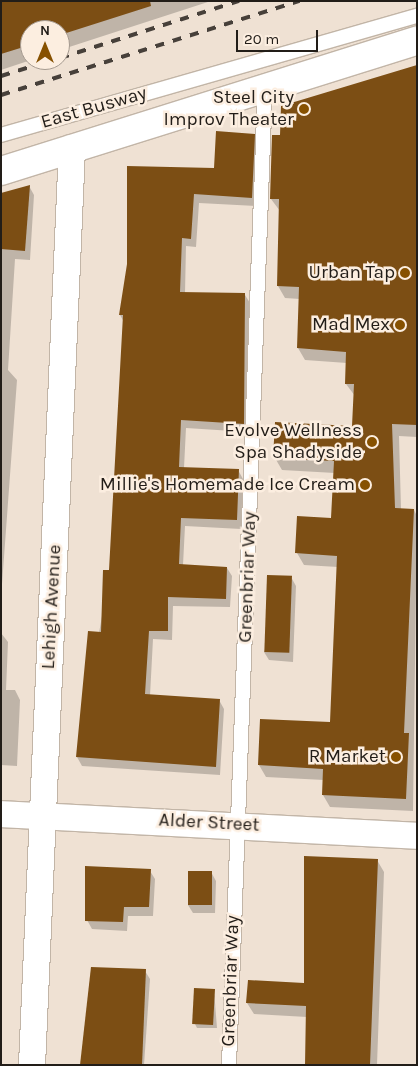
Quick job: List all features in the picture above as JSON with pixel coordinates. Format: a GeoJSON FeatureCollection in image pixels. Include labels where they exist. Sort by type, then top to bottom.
{"type":"FeatureCollection","features":[{"type":"Feature","properties":{"kind":"street"},"geometry":{"type":"LineString","coordinates":[[1,171],[417,41]]}},
{"type":"Feature","properties":{"kind":"street","name":"Lehigh Avenue"},"geometry":{"type":"LineString","coordinates":[[32,1065],[72,148]]}},
{"type":"Feature","properties":{"kind":"street","name":"Alder Street"},"geometry":{"type":"LineString","coordinates":[[1,814],[42,814],[417,836]]}},
{"type":"Feature","properties":{"kind":"lane","name":"East Busway"},"geometry":{"type":"LineString","coordinates":[[1,135],[417,16]]}},
{"type":"Feature","properties":{"kind":"lane","name":"Greenbriar Way"},"geometry":{"type":"LineString","coordinates":[[229,1065],[240,825],[265,88]]}},
{"type":"Feature","properties":{"kind":"building"},"geometry":{"type":"Polygon","coordinates":[[[1,1],[150,1],[151,6],[70,32],[70,20],[20,20],[20,48],[1,54],[1,1]]]}},
{"type":"Feature","properties":{"kind":"building"},"geometry":{"type":"Polygon","coordinates":[[[417,65],[417,425],[392,424],[395,508],[414,509],[404,733],[409,733],[406,799],[322,795],[323,769],[258,765],[260,719],[330,722],[337,556],[295,553],[297,516],[331,518],[334,461],[273,458],[275,422],[352,426],[354,384],[345,384],[346,352],[297,348],[299,287],[277,286],[279,199],[270,199],[272,135],[280,135],[281,106],[417,65]]]}},
{"type":"Feature","properties":{"kind":"building"},"geometry":{"type":"Polygon","coordinates":[[[216,131],[255,134],[252,198],[194,194],[191,239],[182,238],[180,292],[245,293],[244,424],[181,420],[179,467],[239,469],[237,520],[181,518],[179,564],[227,567],[226,599],[168,597],[168,631],[149,631],[145,694],[220,699],[216,767],[76,757],[88,631],[101,632],[103,570],[109,570],[123,315],[119,315],[127,264],[127,166],[214,168],[216,131]]]}},
{"type":"Feature","properties":{"kind":"building"},"geometry":{"type":"Polygon","coordinates":[[[30,185],[25,251],[1,249],[1,193],[30,185]]]}},
{"type":"Feature","properties":{"kind":"building"},"geometry":{"type":"Polygon","coordinates":[[[267,575],[292,576],[289,653],[264,652],[267,575]]]}},
{"type":"Feature","properties":{"kind":"building"},"geometry":{"type":"Polygon","coordinates":[[[304,856],[378,859],[370,1065],[305,1065],[306,1006],[246,1003],[248,980],[304,983],[304,856]]]}},
{"type":"Feature","properties":{"kind":"building"},"geometry":{"type":"Polygon","coordinates":[[[85,866],[151,869],[149,907],[124,907],[123,922],[85,921],[85,866]]]}},
{"type":"Feature","properties":{"kind":"building"},"geometry":{"type":"Polygon","coordinates":[[[188,871],[212,871],[212,905],[188,905],[188,871]]]}},
{"type":"Feature","properties":{"kind":"building"},"geometry":{"type":"Polygon","coordinates":[[[91,967],[146,969],[142,1065],[80,1065],[91,967]]]}},
{"type":"Feature","properties":{"kind":"building"},"geometry":{"type":"Polygon","coordinates":[[[194,988],[215,989],[213,1025],[192,1024],[194,988]]]}},
{"type":"Feature","properties":{"kind":"railway"},"geometry":{"type":"LineString","coordinates":[[70,55],[239,1]]}},
{"type":"Feature","properties":{"kind":"railway"},"geometry":{"type":"LineString","coordinates":[[1,95],[300,1]]}},
{"type":"Feature","properties":{"kind":"railway"},"geometry":{"type":"LineString","coordinates":[[1,76],[20,70]]}},
{"type":"Feature","properties":{"kind":"place","name":"Steel City Improv Theater"},"geometry":{"type":"Point","coordinates":[304,109]}},
{"type":"Feature","properties":{"kind":"place","name":"Urban Tap"},"geometry":{"type":"Point","coordinates":[405,273]}},
{"type":"Feature","properties":{"kind":"place","name":"Mad Mex"},"geometry":{"type":"Point","coordinates":[400,325]}},
{"type":"Feature","properties":{"kind":"place","name":"Evolve Wellness Spa Shadyside"},"geometry":{"type":"Point","coordinates":[372,442]}},
{"type":"Feature","properties":{"kind":"place","name":"Millie's Homemade Ice Cream"},"geometry":{"type":"Point","coordinates":[365,485]}},
{"type":"Feature","properties":{"kind":"place","name":"R Market"},"geometry":{"type":"Point","coordinates":[396,757]}}]}
